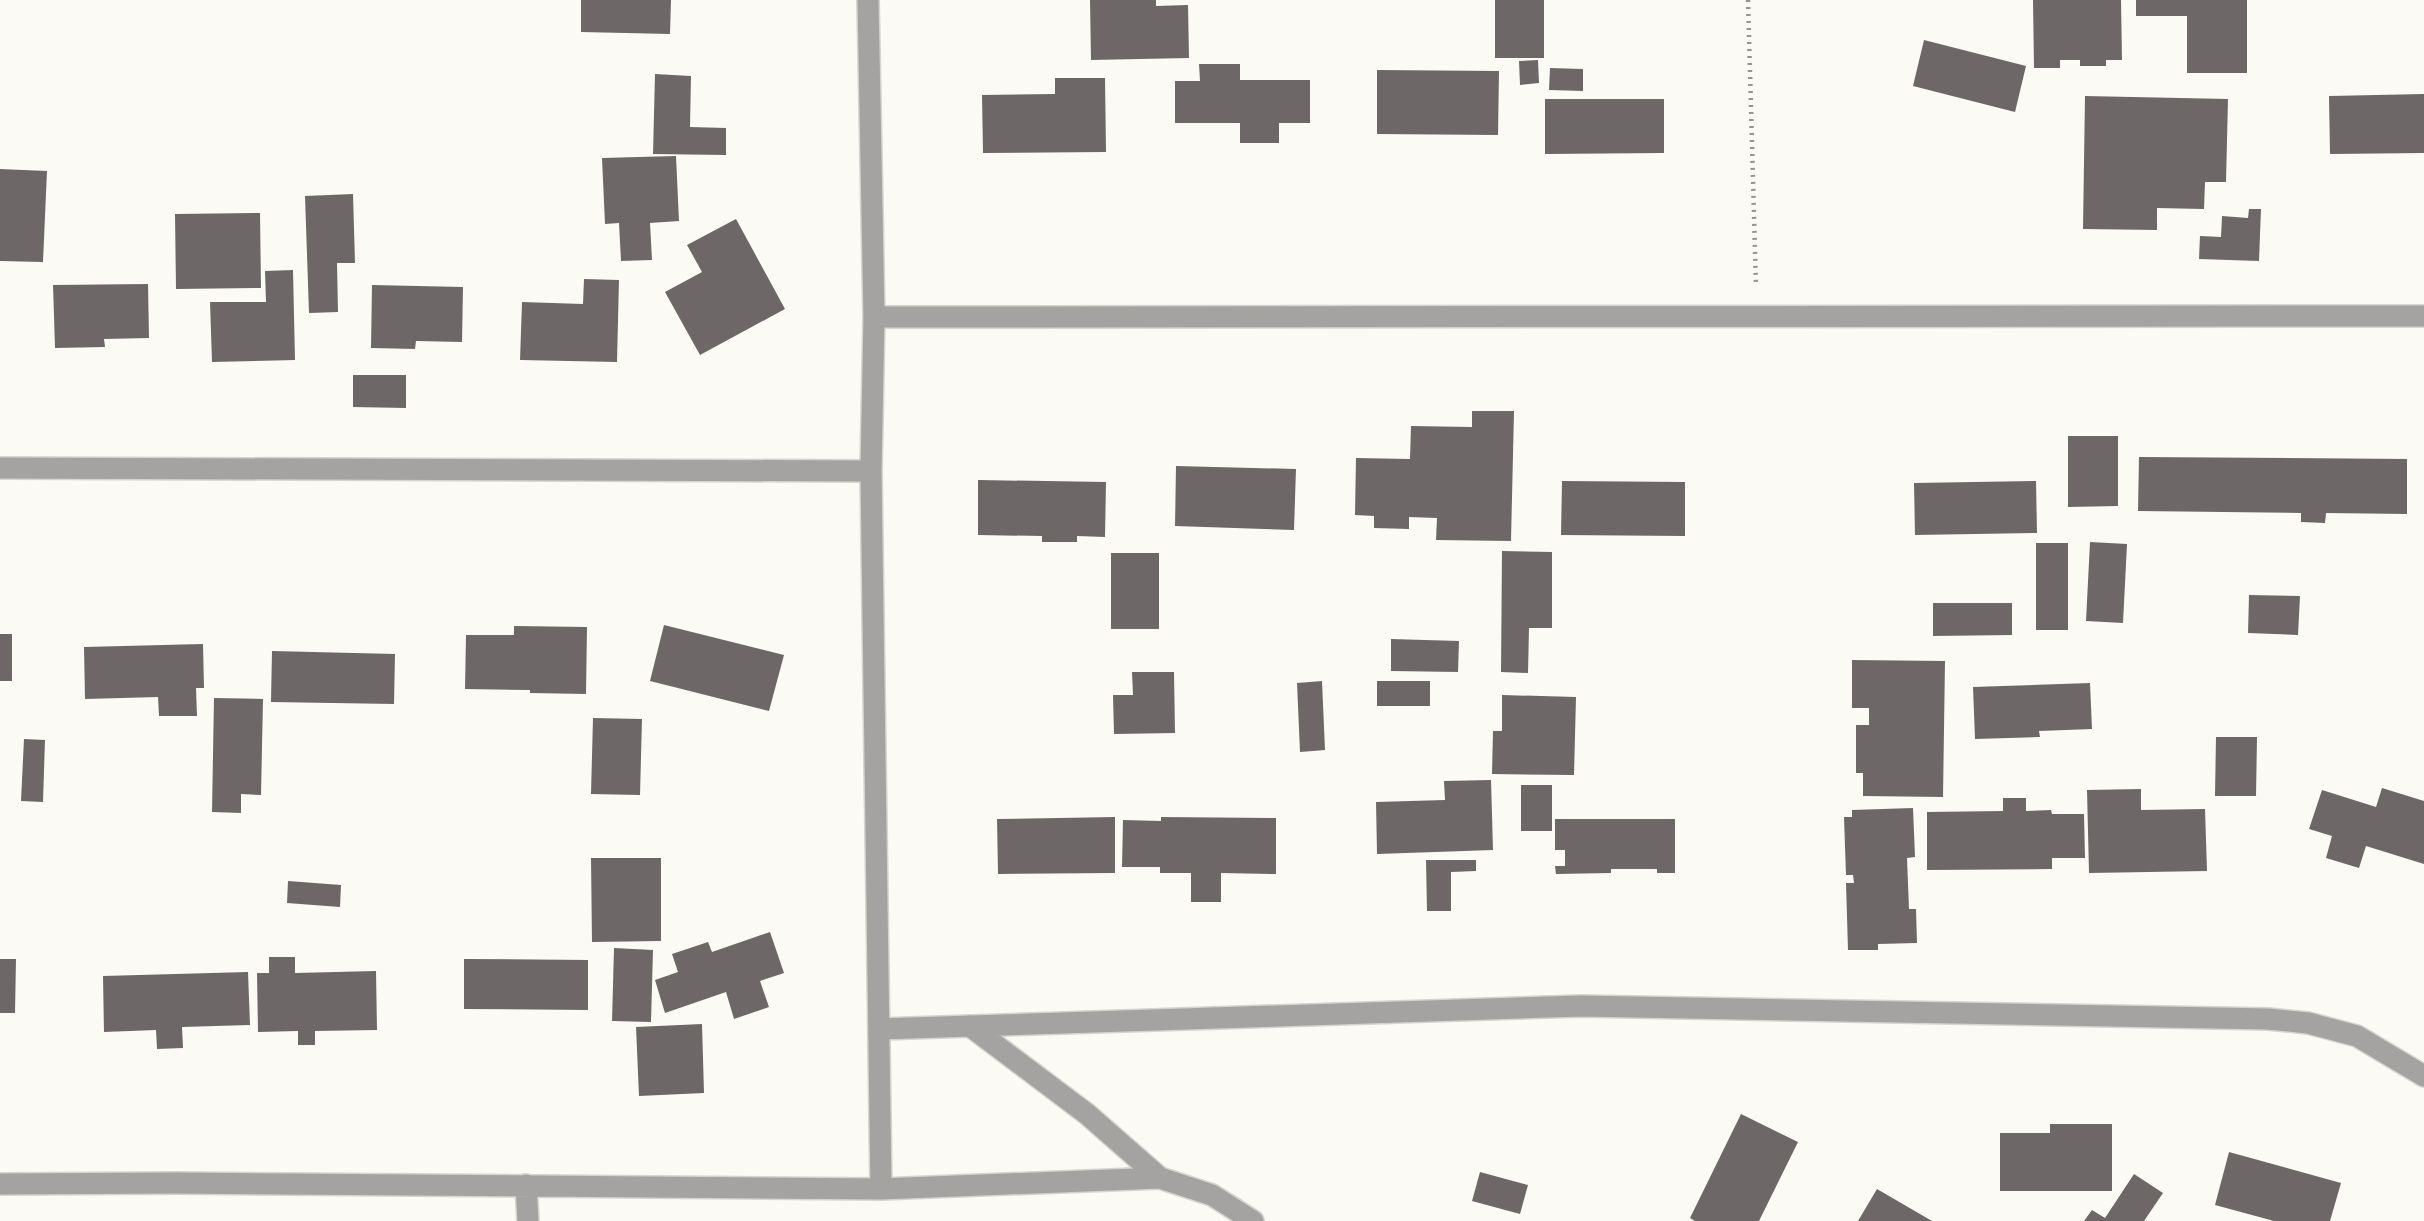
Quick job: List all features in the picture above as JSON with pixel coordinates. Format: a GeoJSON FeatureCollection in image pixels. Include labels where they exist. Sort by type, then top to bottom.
{"type":"FeatureCollection","features":[{"type":"Feature","properties":{"kind":"street"},"geometry":{"type":"LineString","coordinates":[[868,0],[874,317],[871,471],[881,1189]]}},
{"type":"Feature","properties":{"kind":"street"},"geometry":{"type":"LineString","coordinates":[[874,317],[2424,316]]}},
{"type":"Feature","properties":{"kind":"street"},"geometry":{"type":"LineString","coordinates":[[0,468],[871,471]]}},
{"type":"Feature","properties":{"kind":"street"},"geometry":{"type":"LineString","coordinates":[[879,1029],[1581,1006],[2268,1020],[2308,1023],[2357,1036],[2424,1076]]}},
{"type":"Feature","properties":{"kind":"street"},"geometry":{"type":"LineString","coordinates":[[970,1026],[1087,1114],[1160,1178]]}},
{"type":"Feature","properties":{"kind":"street"},"geometry":{"type":"LineString","coordinates":[[0,1184],[881,1189],[1160,1178],[1212,1195],[1253,1221]]}},
{"type":"Feature","properties":{"kind":"street"},"geometry":{"type":"LineString","coordinates":[[526,1185],[528,1221]]}},
{"type":"Feature","properties":{"kind":"path"},"geometry":{"type":"LineString","coordinates":[[1748,0],[1756,315]]}},
{"type":"Feature","properties":{"kind":"building"},"geometry":{"type":"Polygon","coordinates":[[[581,0],[671,0],[670,34],[581,32],[581,0]]]}},
{"type":"Feature","properties":{"kind":"building"},"geometry":{"type":"Polygon","coordinates":[[[1090,0],[1156,0],[1156,6],[1188,5],[1189,58],[1091,60],[1090,0]]]}},
{"type":"Feature","properties":{"kind":"building"},"geometry":{"type":"Polygon","coordinates":[[[1495,0],[1544,0],[1544,58],[1495,58],[1495,0]]]}},
{"type":"Feature","properties":{"kind":"building"},"geometry":{"type":"Polygon","coordinates":[[[2033,0],[2121,0],[2122,60],[2106,60],[2106,66],[2080,66],[2080,60],[2060,60],[2060,68],[2034,68],[2033,0]]]}},
{"type":"Feature","properties":{"kind":"building"},"geometry":{"type":"Polygon","coordinates":[[[2136,0],[2247,0],[2247,73],[2187,73],[2187,16],[2136,16],[2136,0]]]}},
{"type":"Feature","properties":{"kind":"building"},"geometry":{"type":"Polygon","coordinates":[[[1924,40],[2026,66],[2015,112],[1913,86],[1924,40]]]}},
{"type":"Feature","properties":{"kind":"building"},"geometry":{"type":"Polygon","coordinates":[[[1538,60],[1539,83],[1520,85],[1519,61],[1538,60]]]}},
{"type":"Feature","properties":{"kind":"building"},"geometry":{"type":"Polygon","coordinates":[[[1199,64],[1240,64],[1240,80],[1310,80],[1310,123],[1279,123],[1279,143],[1240,143],[1240,123],[1175,123],[1175,81],[1200,81],[1199,64]]]}},
{"type":"Feature","properties":{"kind":"building"},"geometry":{"type":"Polygon","coordinates":[[[1550,68],[1583,69],[1583,91],[1549,90],[1550,68]]]}},
{"type":"Feature","properties":{"kind":"building"},"geometry":{"type":"Polygon","coordinates":[[[1377,70],[1499,71],[1498,135],[1377,134],[1377,70]]]}},
{"type":"Feature","properties":{"kind":"building"},"geometry":{"type":"Polygon","coordinates":[[[655,74],[691,76],[690,127],[726,128],[726,155],[653,154],[655,74]]]}},
{"type":"Feature","properties":{"kind":"building"},"geometry":{"type":"Polygon","coordinates":[[[1055,78],[1105,78],[1106,152],[983,153],[982,95],[1055,94],[1055,78]]]}},
{"type":"Feature","properties":{"kind":"building"},"geometry":{"type":"Polygon","coordinates":[[[2424,94],[2424,153],[2330,154],[2329,96],[2424,94]]]}},
{"type":"Feature","properties":{"kind":"building"},"geometry":{"type":"Polygon","coordinates":[[[2085,96],[2228,99],[2226,182],[2205,182],[2204,209],[2157,208],[2157,230],[2083,229],[2085,96]]]}},
{"type":"Feature","properties":{"kind":"building"},"geometry":{"type":"Polygon","coordinates":[[[1545,99],[1664,99],[1664,153],[1545,154],[1545,99]]]}},
{"type":"Feature","properties":{"kind":"building"},"geometry":{"type":"Polygon","coordinates":[[[676,156],[679,221],[650,223],[652,260],[621,261],[619,223],[605,224],[602,158],[676,156]]]}},
{"type":"Feature","properties":{"kind":"building"},"geometry":{"type":"Polygon","coordinates":[[[0,169],[47,171],[43,262],[0,261],[0,169]]]}},
{"type":"Feature","properties":{"kind":"building"},"geometry":{"type":"Polygon","coordinates":[[[353,194],[355,263],[337,263],[338,312],[309,313],[305,196],[353,194]]]}},
{"type":"Feature","properties":{"kind":"building"},"geometry":{"type":"Polygon","coordinates":[[[2249,209],[2261,209],[2259,261],[2199,259],[2200,236],[2221,237],[2222,216],[2248,218],[2249,209]]]}},
{"type":"Feature","properties":{"kind":"building"},"geometry":{"type":"Polygon","coordinates":[[[260,213],[261,288],[176,289],[175,214],[260,213]]]}},
{"type":"Feature","properties":{"kind":"building"},"geometry":{"type":"Polygon","coordinates":[[[736,219],[785,309],[700,355],[665,292],[702,272],[687,245],[736,219]]]}},
{"type":"Feature","properties":{"kind":"building"},"geometry":{"type":"Polygon","coordinates":[[[293,270],[295,360],[212,362],[210,302],[266,302],[265,271],[293,270]]]}},
{"type":"Feature","properties":{"kind":"building"},"geometry":{"type":"Polygon","coordinates":[[[584,279],[619,280],[617,362],[520,360],[522,302],[583,304],[584,279]]]}},
{"type":"Feature","properties":{"kind":"building"},"geometry":{"type":"Polygon","coordinates":[[[148,284],[149,338],[104,339],[105,347],[55,348],[53,285],[148,284]]]}},
{"type":"Feature","properties":{"kind":"building"},"geometry":{"type":"Polygon","coordinates":[[[372,285],[463,287],[462,342],[416,341],[415,349],[371,348],[372,285]]]}},
{"type":"Feature","properties":{"kind":"building"},"geometry":{"type":"Polygon","coordinates":[[[353,375],[406,375],[406,408],[353,407],[353,375]]]}},
{"type":"Feature","properties":{"kind":"building"},"geometry":{"type":"Polygon","coordinates":[[[1472,411],[1514,411],[1511,541],[1436,540],[1437,518],[1409,517],[1409,529],[1374,528],[1374,516],[1355,515],[1356,458],[1410,459],[1411,426],[1472,427],[1472,411]]]}},
{"type":"Feature","properties":{"kind":"building"},"geometry":{"type":"Polygon","coordinates":[[[2068,436],[2118,436],[2118,506],[2068,507],[2068,436]]]}},
{"type":"Feature","properties":{"kind":"building"},"geometry":{"type":"Polygon","coordinates":[[[2139,457],[2407,459],[2407,514],[2326,513],[2325,523],[2301,522],[2301,513],[2138,511],[2139,457]]]}},
{"type":"Feature","properties":{"kind":"building"},"geometry":{"type":"Polygon","coordinates":[[[1176,466],[1296,469],[1294,530],[1175,526],[1176,466]]]}},
{"type":"Feature","properties":{"kind":"building"},"geometry":{"type":"Polygon","coordinates":[[[978,480],[1106,482],[1105,537],[1077,536],[1077,542],[1042,542],[1042,536],[978,535],[978,480]]]}},
{"type":"Feature","properties":{"kind":"building"},"geometry":{"type":"Polygon","coordinates":[[[1562,481],[1685,482],[1685,536],[1561,535],[1562,481]]]}},
{"type":"Feature","properties":{"kind":"building"},"geometry":{"type":"Polygon","coordinates":[[[2036,481],[2037,533],[1915,535],[1914,483],[2036,481]]]}},
{"type":"Feature","properties":{"kind":"building"},"geometry":{"type":"Polygon","coordinates":[[[2090,542],[2127,544],[2123,623],[2086,621],[2090,542]]]}},
{"type":"Feature","properties":{"kind":"building"},"geometry":{"type":"Polygon","coordinates":[[[2036,543],[2068,543],[2068,630],[2036,630],[2036,543]]]}},
{"type":"Feature","properties":{"kind":"building"},"geometry":{"type":"Polygon","coordinates":[[[1502,551],[1552,552],[1552,628],[1529,628],[1528,673],[1501,672],[1502,551]]]}},
{"type":"Feature","properties":{"kind":"building"},"geometry":{"type":"Polygon","coordinates":[[[1111,553],[1159,553],[1159,629],[1111,629],[1111,553]]]}},
{"type":"Feature","properties":{"kind":"building"},"geometry":{"type":"Polygon","coordinates":[[[2249,595],[2300,596],[2298,635],[2248,633],[2249,595]]]}},
{"type":"Feature","properties":{"kind":"building"},"geometry":{"type":"Polygon","coordinates":[[[1933,603],[2012,603],[2012,635],[1933,636],[1933,603]]]}},
{"type":"Feature","properties":{"kind":"building"},"geometry":{"type":"Polygon","coordinates":[[[664,625],[784,655],[769,711],[650,681],[664,625]]]}},
{"type":"Feature","properties":{"kind":"building"},"geometry":{"type":"Polygon","coordinates":[[[514,626],[587,627],[586,694],[465,689],[466,635],[514,635],[514,626]]]}},
{"type":"Feature","properties":{"kind":"building"},"geometry":{"type":"Polygon","coordinates":[[[0,634],[12,634],[12,681],[0,681],[0,634]]]}},
{"type":"Feature","properties":{"kind":"building"},"geometry":{"type":"Polygon","coordinates":[[[1391,639],[1459,641],[1458,672],[1391,671],[1391,639]]]}},
{"type":"Feature","properties":{"kind":"building"},"geometry":{"type":"Polygon","coordinates":[[[203,644],[204,688],[196,688],[197,716],[159,716],[158,697],[85,699],[84,647],[203,644]]]}},
{"type":"Feature","properties":{"kind":"building"},"geometry":{"type":"Polygon","coordinates":[[[272,651],[395,654],[394,704],[271,702],[272,651]]]}},
{"type":"Feature","properties":{"kind":"building"},"geometry":{"type":"Polygon","coordinates":[[[1852,660],[1945,661],[1943,797],[1863,796],[1863,773],[1856,773],[1856,725],[1869,725],[1869,708],[1852,708],[1852,660]]]}},
{"type":"Feature","properties":{"kind":"building"},"geometry":{"type":"Polygon","coordinates":[[[1132,672],[1174,672],[1175,733],[1114,734],[1113,695],[1133,695],[1132,672]]]}},
{"type":"Feature","properties":{"kind":"building"},"geometry":{"type":"Polygon","coordinates":[[[1322,681],[1325,750],[1300,752],[1297,683],[1322,681]]]}},
{"type":"Feature","properties":{"kind":"building"},"geometry":{"type":"Polygon","coordinates":[[[1377,681],[1430,681],[1430,706],[1377,706],[1377,681]]]}},
{"type":"Feature","properties":{"kind":"building"},"geometry":{"type":"Polygon","coordinates":[[[2090,683],[2092,729],[2039,731],[2040,737],[1975,739],[1973,687],[2090,683]]]}},
{"type":"Feature","properties":{"kind":"building"},"geometry":{"type":"Polygon","coordinates":[[[1502,695],[1576,697],[1574,775],[1492,774],[1493,731],[1502,731],[1502,695]]]}},
{"type":"Feature","properties":{"kind":"building"},"geometry":{"type":"Polygon","coordinates":[[[214,698],[263,699],[261,795],[241,794],[241,813],[212,812],[214,698]]]}},
{"type":"Feature","properties":{"kind":"building"},"geometry":{"type":"Polygon","coordinates":[[[593,718],[642,719],[640,795],[591,794],[593,718]]]}},
{"type":"Feature","properties":{"kind":"building"},"geometry":{"type":"Polygon","coordinates":[[[2216,737],[2257,737],[2256,796],[2215,796],[2216,737]]]}},
{"type":"Feature","properties":{"kind":"building"},"geometry":{"type":"Polygon","coordinates":[[[24,739],[45,740],[43,802],[21,801],[24,739]]]}},
{"type":"Feature","properties":{"kind":"building"},"geometry":{"type":"Polygon","coordinates":[[[1491,780],[1493,850],[1377,854],[1376,802],[1445,800],[1444,781],[1491,780]]]}},
{"type":"Feature","properties":{"kind":"building"},"geometry":{"type":"Polygon","coordinates":[[[1521,785],[1552,785],[1552,831],[1521,831],[1521,785]]]}},
{"type":"Feature","properties":{"kind":"building"},"geometry":{"type":"Polygon","coordinates":[[[2382,788],[2424,801],[2424,864],[2366,846],[2359,868],[2326,858],[2332,836],[2309,829],[2322,790],[2376,807],[2382,788]]]}},
{"type":"Feature","properties":{"kind":"building"},"geometry":{"type":"Polygon","coordinates":[[[2141,789],[2141,810],[2205,809],[2207,871],[2089,873],[2087,790],[2141,789]]]}},
{"type":"Feature","properties":{"kind":"building"},"geometry":{"type":"Polygon","coordinates":[[[2003,798],[2026,798],[2026,811],[2051,810],[2052,814],[2084,814],[2085,858],[2052,858],[2052,869],[1927,870],[1927,812],[2003,811],[2003,798]]]}},
{"type":"Feature","properties":{"kind":"building"},"geometry":{"type":"Polygon","coordinates":[[[1913,808],[1915,857],[1907,858],[1909,909],[1916,909],[1917,943],[1878,944],[1878,950],[1848,950],[1846,883],[1854,883],[1853,875],[1846,875],[1844,817],[1852,817],[1852,810],[1913,808]]]}},
{"type":"Feature","properties":{"kind":"building"},"geometry":{"type":"Polygon","coordinates":[[[1115,817],[1115,873],[998,874],[997,819],[1115,817]]]}},
{"type":"Feature","properties":{"kind":"building"},"geometry":{"type":"Polygon","coordinates":[[[1161,817],[1276,818],[1276,874],[1221,873],[1221,902],[1191,902],[1191,873],[1160,873],[1160,867],[1122,867],[1123,820],[1161,821],[1161,817]]]}},
{"type":"Feature","properties":{"kind":"building"},"geometry":{"type":"Polygon","coordinates":[[[1555,819],[1675,819],[1675,873],[1657,873],[1657,869],[1611,869],[1611,873],[1556,874],[1555,866],[1565,866],[1565,850],[1555,850],[1555,819]]]}},
{"type":"Feature","properties":{"kind":"building"},"geometry":{"type":"Polygon","coordinates":[[[591,858],[661,858],[661,941],[592,942],[591,858]]]}},
{"type":"Feature","properties":{"kind":"building"},"geometry":{"type":"Polygon","coordinates":[[[1426,860],[1476,860],[1476,871],[1451,872],[1451,911],[1427,911],[1426,860]]]}},
{"type":"Feature","properties":{"kind":"building"},"geometry":{"type":"Polygon","coordinates":[[[288,881],[341,885],[340,907],[287,903],[288,881]]]}},
{"type":"Feature","properties":{"kind":"building"},"geometry":{"type":"Polygon","coordinates":[[[770,932],[784,973],[760,981],[769,1007],[734,1019],[726,992],[665,1013],[655,980],[678,972],[672,954],[708,942],[712,952],[770,932]]]}},
{"type":"Feature","properties":{"kind":"building"},"geometry":{"type":"Polygon","coordinates":[[[614,948],[653,950],[651,1022],[612,1021],[614,948]]]}},
{"type":"Feature","properties":{"kind":"building"},"geometry":{"type":"Polygon","coordinates":[[[269,957],[295,957],[295,973],[376,971],[377,1030],[315,1031],[315,1045],[298,1045],[298,1031],[258,1032],[257,973],[269,973],[269,957]]]}},
{"type":"Feature","properties":{"kind":"building"},"geometry":{"type":"Polygon","coordinates":[[[0,959],[16,959],[15,1013],[0,1013],[0,959]]]}},
{"type":"Feature","properties":{"kind":"building"},"geometry":{"type":"Polygon","coordinates":[[[464,959],[588,960],[588,1010],[464,1009],[464,959]]]}},
{"type":"Feature","properties":{"kind":"building"},"geometry":{"type":"Polygon","coordinates":[[[248,972],[250,1025],[182,1027],[183,1048],[157,1049],[156,1030],[104,1032],[103,976],[248,972]]]}},
{"type":"Feature","properties":{"kind":"building"},"geometry":{"type":"Polygon","coordinates":[[[702,1024],[704,1093],[639,1096],[636,1027],[702,1024]]]}},
{"type":"Feature","properties":{"kind":"building"},"geometry":{"type":"Polygon","coordinates":[[[1741,1114],[1798,1142],[1759,1221],[1695,1221],[1690,1218],[1741,1114]]]}},
{"type":"Feature","properties":{"kind":"building"},"geometry":{"type":"Polygon","coordinates":[[[2050,1124],[2112,1124],[2112,1191],[2000,1191],[2000,1133],[2050,1133],[2050,1124]]]}},
{"type":"Feature","properties":{"kind":"building"},"geometry":{"type":"Polygon","coordinates":[[[2229,1152],[2341,1183],[2330,1221],[2274,1221],[2215,1205],[2229,1152]]]}},
{"type":"Feature","properties":{"kind":"building"},"geometry":{"type":"Polygon","coordinates":[[[1480,1172],[1528,1185],[1520,1214],[1472,1201],[1480,1172]]]}},
{"type":"Feature","properties":{"kind":"building"},"geometry":{"type":"Polygon","coordinates":[[[2134,1174],[2163,1193],[2144,1221],[2084,1221],[2092,1210],[2105,1218],[2134,1174]]]}},
{"type":"Feature","properties":{"kind":"building"},"geometry":{"type":"Polygon","coordinates":[[[1877,1189],[1932,1221],[1858,1221],[1877,1189]]]}}]}
